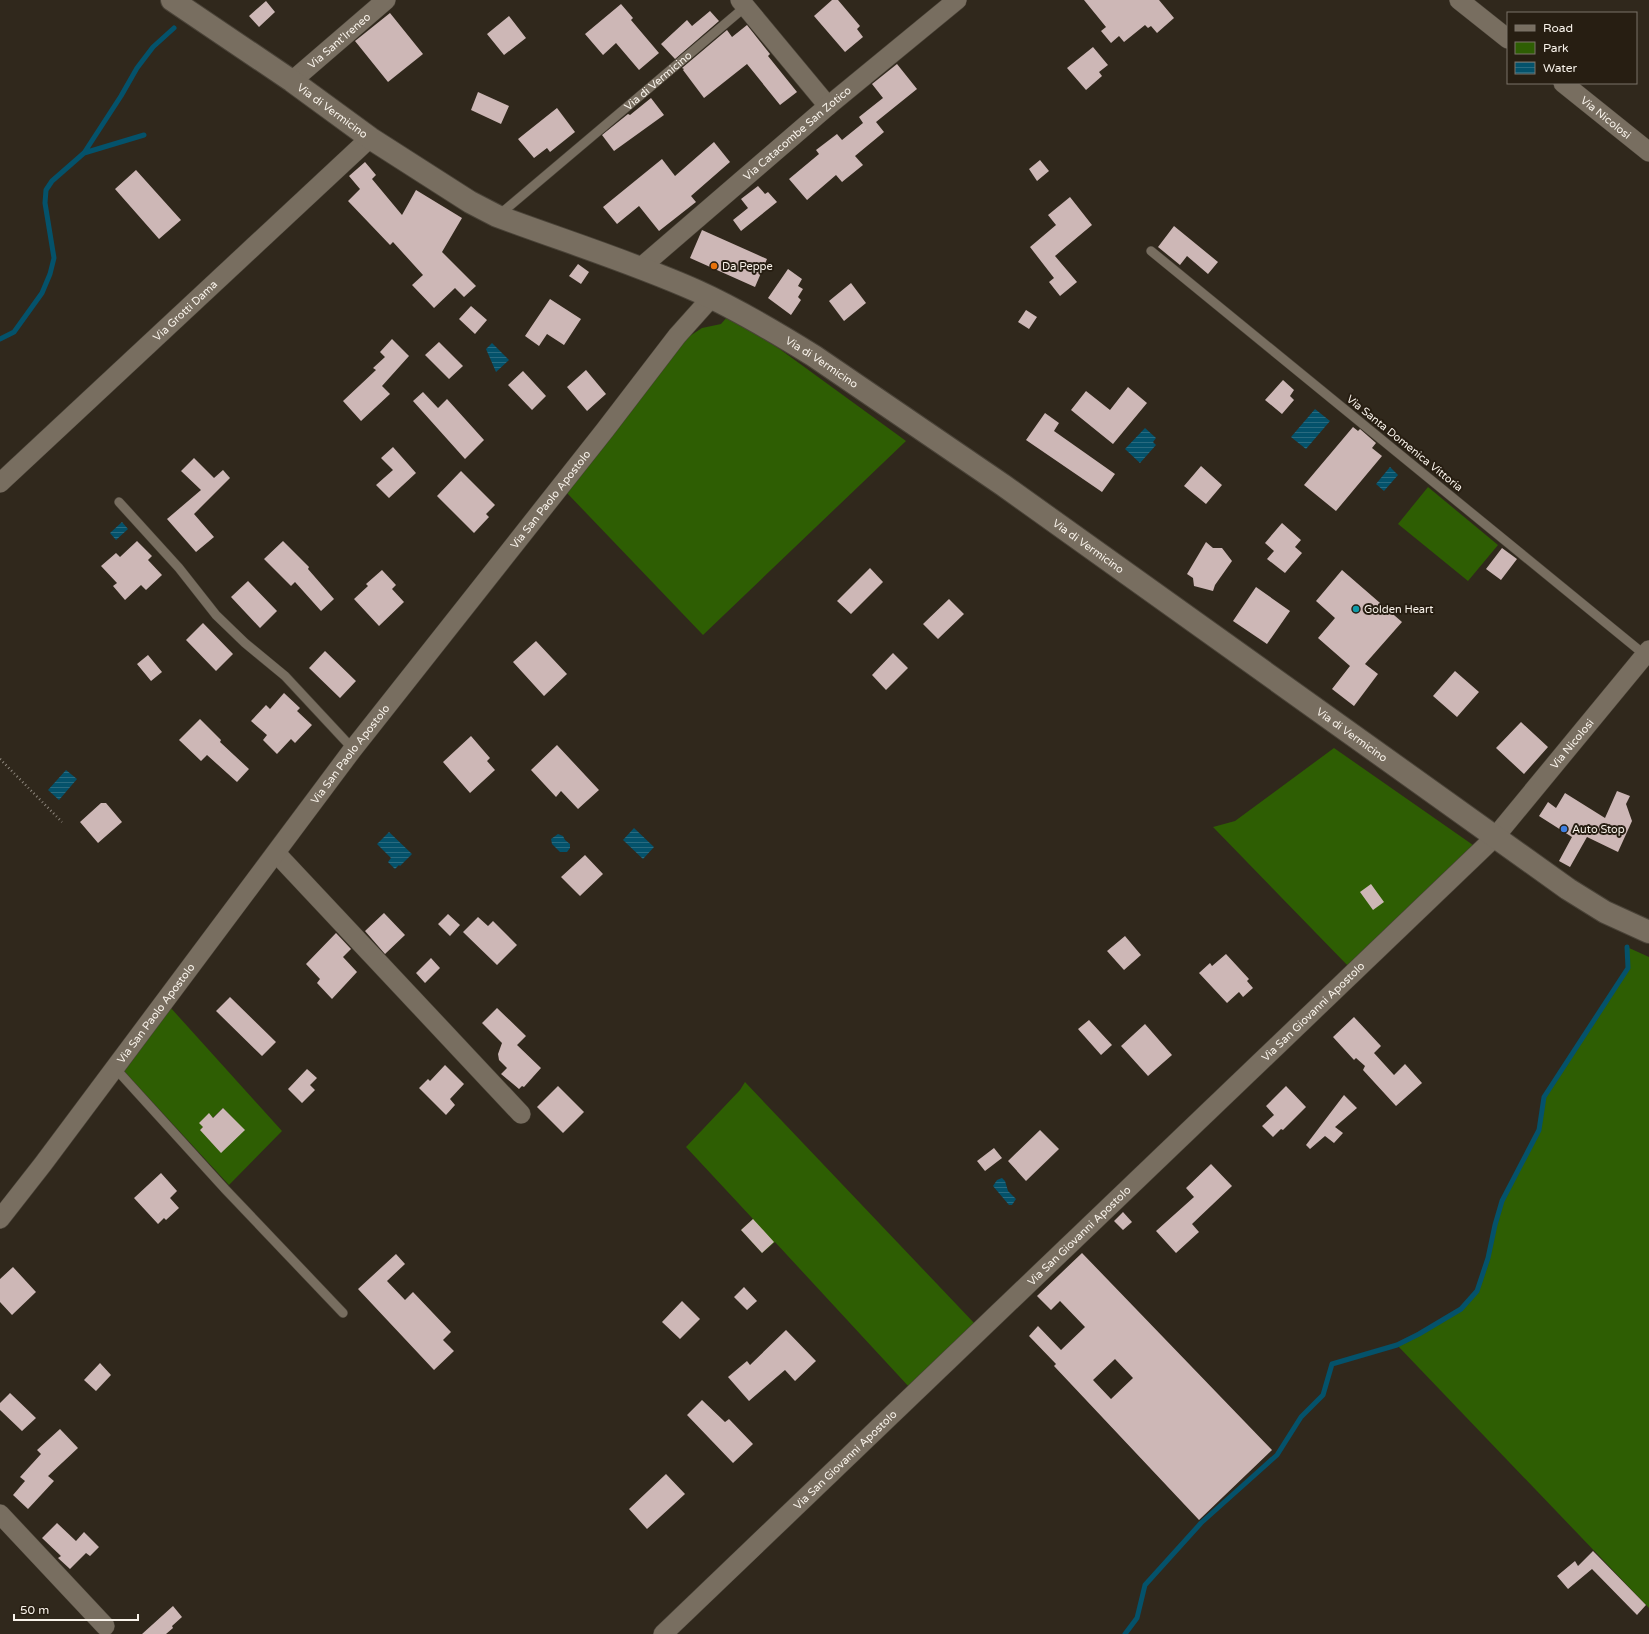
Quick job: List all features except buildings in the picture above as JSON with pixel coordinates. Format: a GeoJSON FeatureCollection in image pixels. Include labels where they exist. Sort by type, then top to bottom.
{"type":"FeatureCollection","features":[{"type":"Feature","properties":{"kind":"main road","name":"Via di Vermicino"},"geometry":{"type":"LineString","coordinates":[[172,0],[292,82],[370,138],[470,202],[497,216],[640,268],[711,298],[814,356],[996,481],[1579,897],[1605,912],[1649,932]]}},
{"type":"Feature","properties":{"kind":"street","name":"Via Sant'Ireneo"},"geometry":{"type":"LineString","coordinates":[[292,82],[386,0]]}},
{"type":"Feature","properties":{"kind":"street","name":"Via Catacombe San Zotico"},"geometry":{"type":"LineString","coordinates":[[640,268],[828,106],[957,0]]}},
{"type":"Feature","properties":{"kind":"street"},"geometry":{"type":"LineString","coordinates":[[1459,0],[1507,38]]}},
{"type":"Feature","properties":{"kind":"street"},"geometry":{"type":"LineString","coordinates":[[742,4],[828,106]]}},
{"type":"Feature","properties":{"kind":"street","name":"Via Nicolosi"},"geometry":{"type":"LineString","coordinates":[[1563,84],[1649,152]]}},
{"type":"Feature","properties":{"kind":"street","name":"Via Grotti Dama"},"geometry":{"type":"LineString","coordinates":[[0,484],[370,138]]}},
{"type":"Feature","properties":{"kind":"street","name":"Via San Paolo Apostolo"},"geometry":{"type":"LineString","coordinates":[[0,1219],[354,749],[677,336],[711,298]]}},
{"type":"Feature","properties":{"kind":"street","name":"Via Nicolosi"},"geometry":{"type":"LineString","coordinates":[[1495,837],[1647,652]]}},
{"type":"Feature","properties":{"kind":"street","name":"Via San Giovanni Apostolo"},"geometry":{"type":"LineString","coordinates":[[663,1634],[1495,837]]}},
{"type":"Feature","properties":{"kind":"street"},"geometry":{"type":"LineString","coordinates":[[276,853],[521,1114]]}},
{"type":"Feature","properties":{"kind":"street"},"geometry":{"type":"LineString","coordinates":[[0,1514],[105,1626]]}},
{"type":"Feature","properties":{"kind":"lane","name":"Via di Vermicino"},"geometry":{"type":"LineString","coordinates":[[497,216],[742,4]]}},
{"type":"Feature","properties":{"kind":"lane","name":"Via Santa Domenica Vittoria"},"geometry":{"type":"LineString","coordinates":[[1151,250],[1647,652]]}},
{"type":"Feature","properties":{"kind":"lane"},"geometry":{"type":"LineString","coordinates":[[119,502],[176,565],[216,615],[245,644],[288,679],[354,749]]}},
{"type":"Feature","properties":{"kind":"lane"},"geometry":{"type":"LineString","coordinates":[[115,1068],[225,1189],[343,1313]]}},
{"type":"Feature","properties":{"kind":"path"},"geometry":{"type":"LineString","coordinates":[[0,760],[62,822]]}},
{"type":"Feature","properties":{"kind":"green space"},"geometry":{"type":"Polygon","coordinates":[[[728,316],[781,350],[906,441],[703,635],[566,492],[679,343],[702,328],[721,324],[728,316]]]}},
{"type":"Feature","properties":{"kind":"green space"},"geometry":{"type":"Polygon","coordinates":[[[1428,487],[1498,545],[1468,581],[1398,524],[1428,487]]]}},
{"type":"Feature","properties":{"kind":"green space"},"geometry":{"type":"Polygon","coordinates":[[[1334,748],[1473,845],[1350,968],[1213,827],[1235,821],[1334,748]]]}},
{"type":"Feature","properties":{"kind":"green space"},"geometry":{"type":"Polygon","coordinates":[[[1627,947],[1649,957],[1649,1608],[1397,1345],[1441,1322],[1461,1309],[1477,1291],[1488,1258],[1502,1201],[1539,1130],[1544,1097],[1628,968],[1627,947]]]}},
{"type":"Feature","properties":{"kind":"green space"},"geometry":{"type":"Polygon","coordinates":[[[170,1007],[282,1131],[229,1185],[122,1069],[170,1007]],[[223,1108],[200,1130],[244,1130],[223,1108]]]}},
{"type":"Feature","properties":{"kind":"green space"},"geometry":{"type":"Polygon","coordinates":[[[745,1082],[976,1325],[910,1388],[775,1242],[762,1253],[741,1230],[753,1219],[686,1147],[740,1090],[745,1082]]]}},
{"type":"Feature","properties":{"kind":"water"},"geometry":{"type":"Polygon","coordinates":[[[492,343],[509,360],[496,372],[486,349],[492,343]]]}},
{"type":"Feature","properties":{"kind":"water"},"geometry":{"type":"Polygon","coordinates":[[[1315,409],[1330,421],[1306,449],[1291,437],[1315,409]]]}},
{"type":"Feature","properties":{"kind":"water"},"geometry":{"type":"Polygon","coordinates":[[[1145,428],[1156,438],[1153,442],[1156,445],[1140,463],[1125,449],[1145,428]]]}},
{"type":"Feature","properties":{"kind":"water"},"geometry":{"type":"Polygon","coordinates":[[[1390,467],[1398,475],[1384,491],[1376,484],[1390,467]]]}},
{"type":"Feature","properties":{"kind":"water"},"geometry":{"type":"Polygon","coordinates":[[[122,522],[128,529],[116,540],[110,533],[122,522]]]}},
{"type":"Feature","properties":{"kind":"water"},"geometry":{"type":"Polygon","coordinates":[[[66,770],[77,779],[59,800],[48,790],[66,770]]]}},
{"type":"Feature","properties":{"kind":"water"},"geometry":{"type":"Polygon","coordinates":[[[634,828],[654,847],[643,859],[623,840],[634,828]]]}},
{"type":"Feature","properties":{"kind":"water"},"geometry":{"type":"Polygon","coordinates":[[[389,832],[412,854],[395,869],[388,862],[391,858],[377,844],[389,832]]]}},
{"type":"Feature","properties":{"kind":"water"},"geometry":{"type":"Polygon","coordinates":[[[558,834],[563,836],[570,844],[570,848],[567,852],[560,852],[552,844],[551,839],[558,834]]]}},
{"type":"Feature","properties":{"kind":"water"},"geometry":{"type":"Polygon","coordinates":[[[1002,1178],[1005,1181],[1008,1191],[1016,1199],[1012,1205],[1009,1205],[993,1186],[997,1180],[1002,1178]]]}},
{"type":"Feature","properties":{"kind":"waterway"},"geometry":{"type":"LineString","coordinates":[[0,339],[14,332],[42,293],[50,274],[54,258],[45,203],[46,190],[52,181],[84,153],[121,96],[137,68],[153,47],[174,28]]}},
{"type":"Feature","properties":{"kind":"waterway"},"geometry":{"type":"LineString","coordinates":[[84,153],[144,135]]}},
{"type":"Feature","properties":{"kind":"waterway"},"geometry":{"type":"LineString","coordinates":[[1125,1634],[1137,1618],[1145,1585],[1201,1523],[1277,1455],[1301,1417],[1323,1395],[1332,1364],[1397,1345],[1419,1334],[1461,1309],[1477,1291],[1488,1258],[1502,1201],[1539,1130],[1544,1097],[1628,968],[1627,947]]}},
{"type":"Feature","properties":{"kind":"place","name":"Da Peppe"},"geometry":{"type":"Point","coordinates":[714,266]}},
{"type":"Feature","properties":{"kind":"place","name":"Golden Heart"},"geometry":{"type":"Point","coordinates":[1356,609]}},
{"type":"Feature","properties":{"kind":"place","name":"Auto Stop"},"geometry":{"type":"Point","coordinates":[1564,829]}}]}
